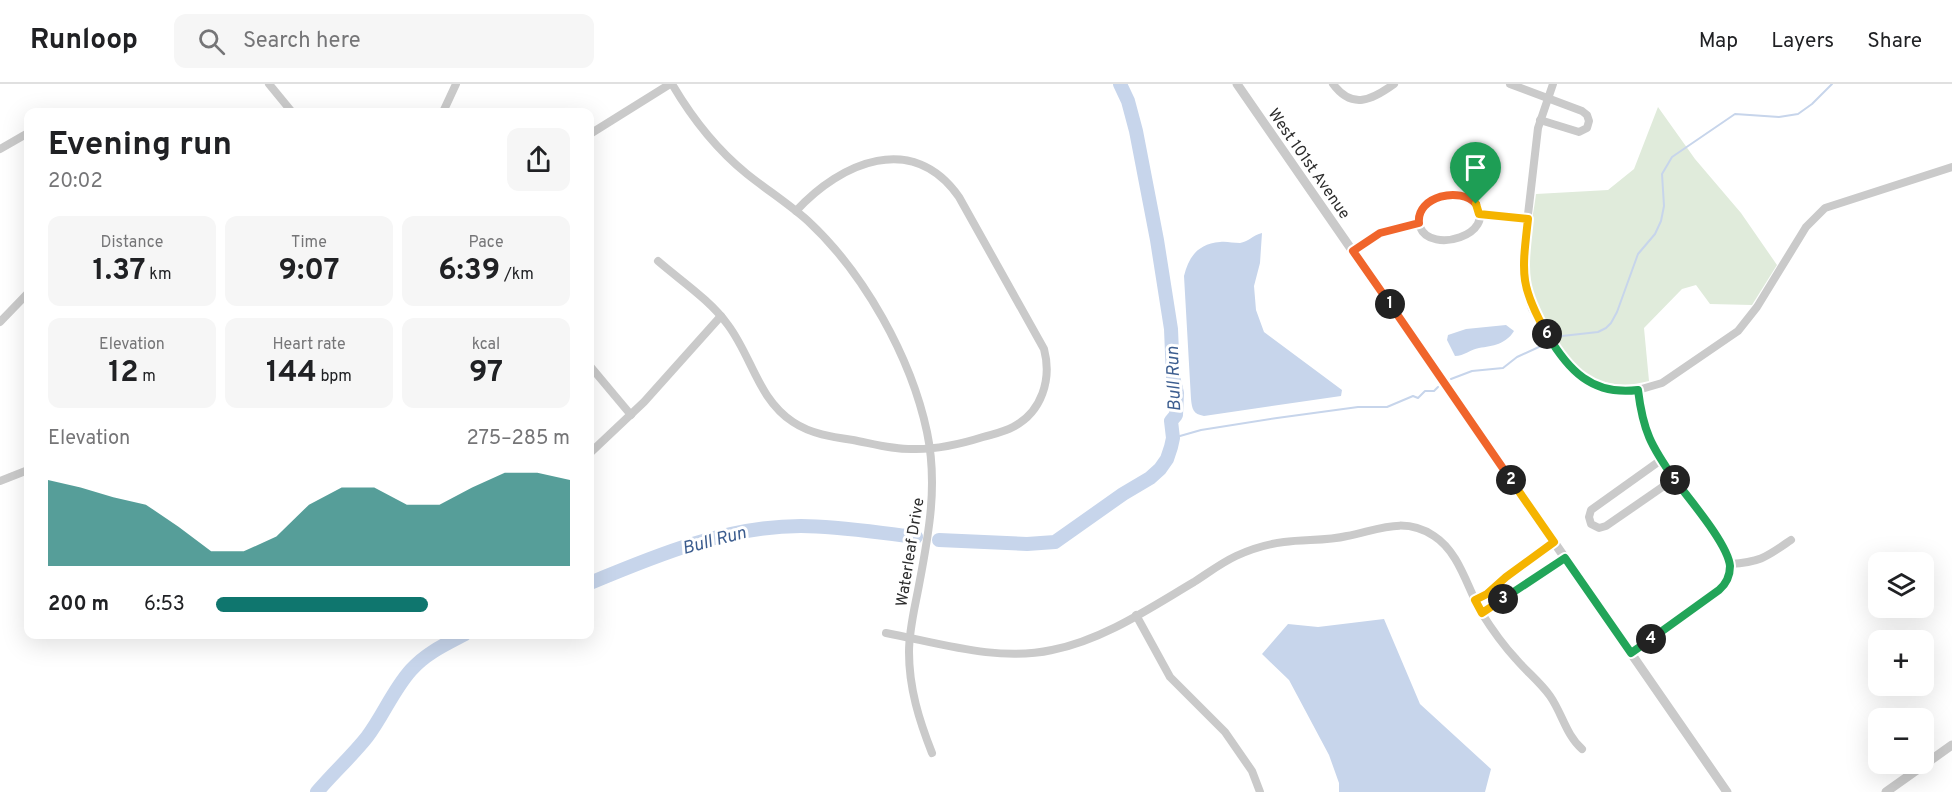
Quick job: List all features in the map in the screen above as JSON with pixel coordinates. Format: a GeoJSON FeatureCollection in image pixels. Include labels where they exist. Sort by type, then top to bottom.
{"type":"FeatureCollection","features":[{"type":"Feature","properties":{"kind":"street"},"geometry":{"type":"LineString","coordinates":[[269,84],[289,108]]}},
{"type":"Feature","properties":{"kind":"street"},"geometry":{"type":"LineString","coordinates":[[445,108],[456,84]]}},
{"type":"Feature","properties":{"kind":"street"},"geometry":{"type":"LineString","coordinates":[[594,132],[671,84]]}},
{"type":"Feature","properties":{"kind":"street","name":"Waterleaf Drive"},"geometry":{"type":"LineString","coordinates":[[671,84],[691,114],[719,148],[747,174],[796,211],[826,240],[849,267],[880,315],[913,387],[930,449],[932,511],[910,637],[911,688],[932,753]]}},
{"type":"Feature","properties":{"kind":"street","name":"West 101st Avenue"},"geometry":{"type":"LineString","coordinates":[[1237,84],[1727,792]]}},
{"type":"Feature","properties":{"kind":"street"},"geometry":{"type":"LineString","coordinates":[[1333,84],[1345,97],[1357,100],[1371,99],[1394,84]]}},
{"type":"Feature","properties":{"kind":"street"},"geometry":{"type":"LineString","coordinates":[[1510,84],[1584,112],[1589,123],[1585,130],[1579,132],[1540,120]]}},
{"type":"Feature","properties":{"kind":"street"},"geometry":{"type":"LineString","coordinates":[[1553,84],[1540,120],[1523,258],[1524,283],[1532,309],[1557,351],[1572,370],[1593,383],[1618,390],[1638,390],[1668,380],[1738,331],[1757,307],[1806,227],[1821,211],[1836,203],[1952,167]]}},
{"type":"Feature","properties":{"kind":"street"},"geometry":{"type":"LineString","coordinates":[[0,149],[24,136]]}},
{"type":"Feature","properties":{"kind":"street"},"geometry":{"type":"LineString","coordinates":[[658,261],[721,316],[736,338],[766,396],[778,410],[808,430],[826,436],[898,448],[930,449],[954,446],[1004,430],[1027,416],[1038,402],[1046,381],[1046,358],[1038,337],[959,197],[947,181],[923,165],[892,159],[863,164],[830,181],[796,211]]}},
{"type":"Feature","properties":{"kind":"street"},"geometry":{"type":"LineString","coordinates":[[1455,194],[1470,198],[1476,204],[1479,214],[1477,224],[1472,231],[1465,235],[1442,240],[1429,238],[1422,231],[1419,223],[1420,211],[1428,202],[1455,194]]}},
{"type":"Feature","properties":{"kind":"street"},"geometry":{"type":"LineString","coordinates":[[1479,214],[1528,219]]}},
{"type":"Feature","properties":{"kind":"street"},"geometry":{"type":"LineString","coordinates":[[1353,251],[1380,233],[1419,223]]}},
{"type":"Feature","properties":{"kind":"street"},"geometry":{"type":"LineString","coordinates":[[0,322],[24,297]]}},
{"type":"Feature","properties":{"kind":"street"},"geometry":{"type":"LineString","coordinates":[[594,449],[631,415],[721,316]]}},
{"type":"Feature","properties":{"kind":"street"},"geometry":{"type":"LineString","coordinates":[[594,371],[631,415]]}},
{"type":"Feature","properties":{"kind":"street"},"geometry":{"type":"LineString","coordinates":[[1631,653],[1719,590],[1726,582],[1730,564],[1721,543],[1661,460],[1645,431],[1638,390]]}},
{"type":"Feature","properties":{"kind":"street"},"geometry":{"type":"LineString","coordinates":[[1661,460],[1593,508],[1589,513],[1591,524],[1599,528],[1606,526],[1674,479]]}},
{"type":"Feature","properties":{"kind":"street"},"geometry":{"type":"LineString","coordinates":[[0,481],[24,472]]}},
{"type":"Feature","properties":{"kind":"street"},"geometry":{"type":"LineString","coordinates":[[886,633],[982,651],[1029,653],[1051,651],[1102,633],[1243,553],[1277,543],[1340,538],[1394,525],[1420,529],[1440,540],[1454,557],[1482,613],[1510,652],[1546,692],[1559,711],[1571,738],[1582,749]]}},
{"type":"Feature","properties":{"kind":"street"},"geometry":{"type":"LineString","coordinates":[[1730,564],[1757,561],[1791,540]]}},
{"type":"Feature","properties":{"kind":"street"},"geometry":{"type":"LineString","coordinates":[[1475,600],[1487,594],[1554,542]]}},
{"type":"Feature","properties":{"kind":"street"},"geometry":{"type":"LineString","coordinates":[[1482,613],[1565,558]]}},
{"type":"Feature","properties":{"kind":"street"},"geometry":{"type":"LineString","coordinates":[[1136,615],[1170,678],[1225,732],[1252,771],[1260,792]]}},
{"type":"Feature","properties":{"kind":"street"},"geometry":{"type":"LineString","coordinates":[[1886,792],[1952,745]]}},
{"type":"Feature","properties":{"kind":"green space"},"geometry":{"type":"Polygon","coordinates":[[[1658,107],[1695,159],[1741,213],[1777,265],[1752,305],[1710,304],[1696,285],[1682,289],[1644,328],[1649,381],[1614,384],[1587,374],[1565,353],[1556,339],[1529,287],[1527,261],[1529,238],[1536,194],[1608,190],[1634,169],[1658,107]]]}},
{"type":"Feature","properties":{"kind":"water"},"geometry":{"type":"Polygon","coordinates":[[[1262,233],[1260,263],[1254,286],[1256,310],[1264,332],[1342,390],[1341,396],[1204,416],[1197,414],[1191,399],[1184,276],[1186,269],[1196,252],[1206,245],[1222,242],[1240,243],[1262,233]]]}},
{"type":"Feature","properties":{"kind":"water"},"geometry":{"type":"Polygon","coordinates":[[[1506,325],[1514,331],[1503,342],[1458,356],[1455,356],[1447,340],[1448,335],[1466,329],[1506,325]]]}},
{"type":"Feature","properties":{"kind":"water"},"geometry":{"type":"Polygon","coordinates":[[[1384,619],[1420,704],[1491,769],[1485,792],[1339,792],[1339,783],[1329,755],[1289,680],[1262,654],[1288,624],[1318,627],[1384,619]]]}},
{"type":"Feature","properties":{"kind":"waterway","name":"Bull Run"},"geometry":{"type":"LineString","coordinates":[[939,540],[1027,544],[1055,542],[1123,494],[1150,478],[1167,459],[1173,438],[1171,421],[1176,415],[1177,393],[1173,377],[1171,329],[1136,131],[1128,101],[1120,84]]}},
{"type":"Feature","properties":{"kind":"waterway"},"geometry":{"type":"LineString","coordinates":[[1562,336],[1598,332],[1611,323],[1638,254],[1655,234],[1661,221],[1664,206],[1662,174],[1672,157],[1735,114],[1779,117],[1798,114],[1832,84]]}},
{"type":"Feature","properties":{"kind":"waterway"},"geometry":{"type":"LineString","coordinates":[[1451,379],[1472,371],[1503,368],[1517,357],[1541,346]]}},
{"type":"Feature","properties":{"kind":"waterway"},"geometry":{"type":"LineString","coordinates":[[1173,438],[1201,430],[1277,418],[1358,407],[1387,407],[1413,396],[1418,398],[1425,391],[1434,391],[1438,387]]}},
{"type":"Feature","properties":{"kind":"waterway","name":"Bull Run"},"geometry":{"type":"LineString","coordinates":[[594,581],[693,544],[773,527],[845,528],[916,537]]}},
{"type":"Feature","properties":{"kind":"waterway","name":"Bull Run"},"geometry":{"type":"LineString","coordinates":[[317,792],[367,737],[411,670],[430,654],[455,639]]}},
{"type":"Feature","properties":{"kind":"route"},"geometry":{"type":"LineString","coordinates":[[1460,194],[1470,198],[1476,204],[1479,214],[1528,219],[1522,267],[1532,309],[1557,351],[1572,370],[1604,388],[1638,390],[1640,410],[1648,440],[1727,554],[1730,571],[1723,586],[1631,653],[1565,558],[1482,613],[1475,600],[1487,594],[1554,542],[1353,251],[1380,233],[1392,228],[1419,223],[1420,211],[1434,199],[1460,194]]}}]}
